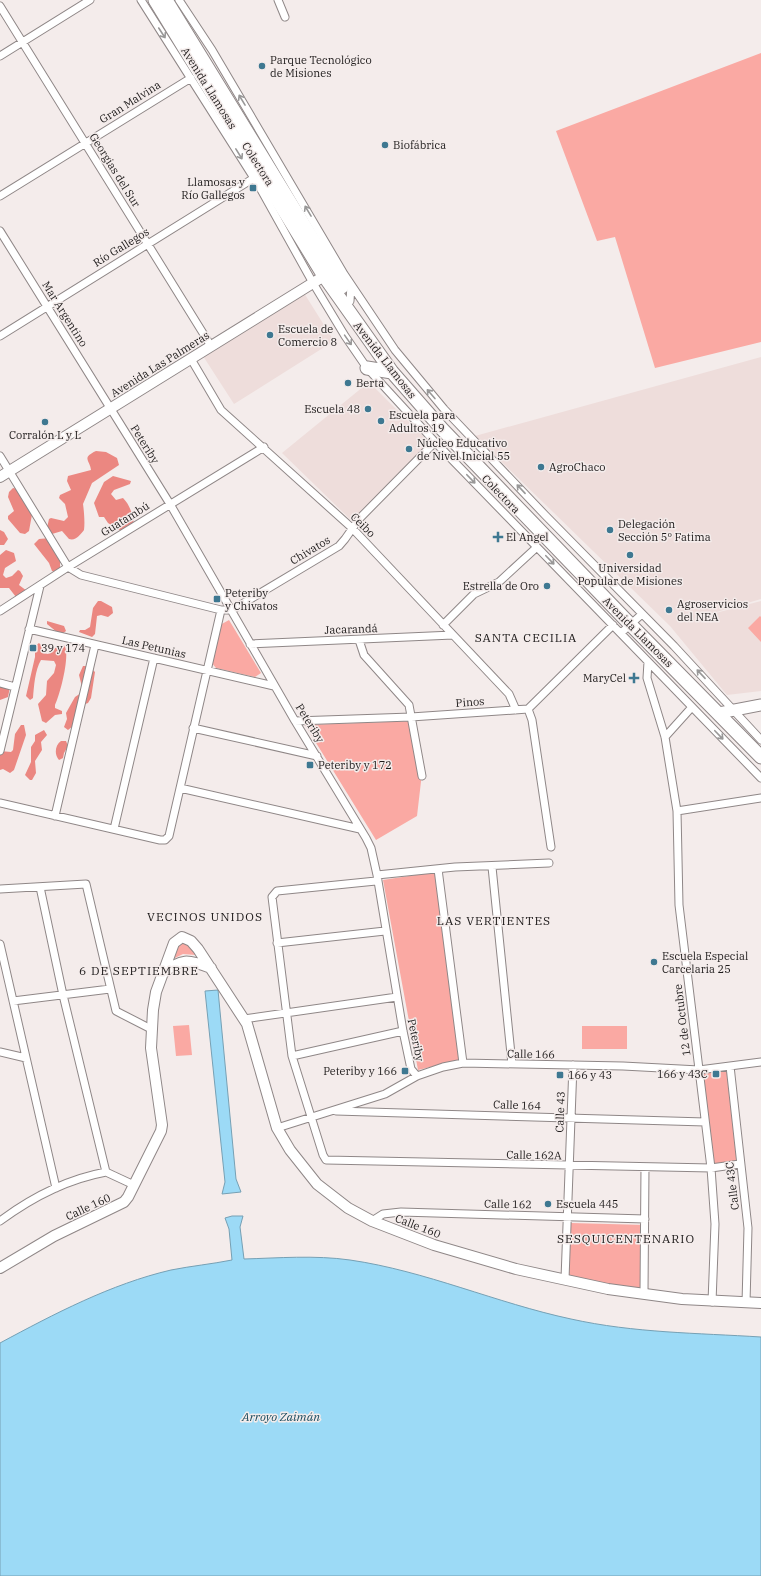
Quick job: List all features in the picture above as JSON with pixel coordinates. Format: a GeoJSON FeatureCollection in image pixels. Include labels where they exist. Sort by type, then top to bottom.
{"type":"FeatureCollection","features":[{"type":"Feature","properties":{"kind":"highway","name":"Avenida Llamosas"},"geometry":{"type":"LineString","coordinates":[[155,0],[315,253],[332,271],[397,368],[450,428],[494,466],[542,517],[633,619]]}},
{"type":"Feature","properties":{"kind":"highway","name":"Avenida Llamosas"},"geometry":{"type":"LineString","coordinates":[[166,0],[315,253]]}},
{"type":"Feature","properties":{"kind":"highway","name":"Avenida Llamosas"},"geometry":{"type":"LineString","coordinates":[[332,271],[392,372],[442,429],[761,747]]}},
{"type":"Feature","properties":{"kind":"highway"},"geometry":{"type":"LineString","coordinates":[[367,368],[392,372]]}},
{"type":"Feature","properties":{"kind":"highway","name":"Avenida Llamosas"},"geometry":{"type":"LineString","coordinates":[[726,711],[761,757]]}},
{"type":"Feature","properties":{"kind":"main road","name":"Avenida Las Palmeras"},"geometry":{"type":"LineString","coordinates":[[0,477],[332,271]]}},
{"type":"Feature","properties":{"kind":"main road"},"geometry":{"type":"LineString","coordinates":[[726,711],[761,705]]}},
{"type":"Feature","properties":{"kind":"main road","name":"Calle 160"},"geometry":{"type":"LineString","coordinates":[[0,1268],[54,1236],[117,1206],[128,1197],[159,1137],[162,1125],[154,1074],[151,1029],[156,992],[162,974],[174,943],[177,939],[182,937],[191,941],[211,968],[244,1019],[251,1035],[277,1128],[290,1150],[317,1184],[348,1208],[372,1221],[428,1243],[470,1256],[608,1289],[712,1302],[746,1304],[761,1303]]}},
{"type":"Feature","properties":{"kind":"main road"},"geometry":{"type":"LineString","coordinates":[[162,974],[174,965],[184,961],[194,961],[211,968]]}},
{"type":"Feature","properties":{"kind":"street"},"geometry":{"type":"LineString","coordinates":[[0,56],[90,0]]}},
{"type":"Feature","properties":{"kind":"street","name":"Colectora"},"geometry":{"type":"LineString","coordinates":[[141,0],[254,178],[315,253]]}},
{"type":"Feature","properties":{"kind":"street","name":"Colectora"},"geometry":{"type":"LineString","coordinates":[[178,0],[212,50],[315,253],[313,283],[344,336],[367,368],[435,442],[613,625],[633,619],[648,662],[761,778]]}},
{"type":"Feature","properties":{"kind":"street"},"geometry":{"type":"LineString","coordinates":[[278,0],[285,17]]}},
{"type":"Feature","properties":{"kind":"street","name":"Georgias del Sur"},"geometry":{"type":"LineString","coordinates":[[0,6],[211,346]]}},
{"type":"Feature","properties":{"kind":"street","name":"Gran Malvina"},"geometry":{"type":"LineString","coordinates":[[0,196],[191,78]]}},
{"type":"Feature","properties":{"kind":"street","name":"Río Gallegos"},"geometry":{"type":"LineString","coordinates":[[0,336],[46,305],[254,178]]}},
{"type":"Feature","properties":{"kind":"street","name":"Mar Argentino"},"geometry":{"type":"LineString","coordinates":[[0,231],[110,409]]}},
{"type":"Feature","properties":{"kind":"street","name":"Colectora"},"geometry":{"type":"LineString","coordinates":[[332,271],[351,284],[395,350],[494,466]]}},
{"type":"Feature","properties":{"kind":"street"},"geometry":{"type":"LineString","coordinates":[[350,300],[351,284]]}},
{"type":"Feature","properties":{"kind":"street","name":"Ceibo"},"geometry":{"type":"LineString","coordinates":[[190,359],[221,410],[264,447],[352,528],[509,694],[516,710]]}},
{"type":"Feature","properties":{"kind":"street","name":"Peteriby"},"geometry":{"type":"LineString","coordinates":[[110,409],[170,504],[232,610],[274,686],[371,848],[403,1031],[411,1069],[417,1076]]}},
{"type":"Feature","properties":{"kind":"street","name":"Chivatos"},"geometry":{"type":"LineString","coordinates":[[232,610],[339,546],[346,539],[359,519],[435,442]]}},
{"type":"Feature","properties":{"kind":"street","name":"Guatambú"},"geometry":{"type":"LineString","coordinates":[[0,611],[68,567],[264,447]]}},
{"type":"Feature","properties":{"kind":"street"},"geometry":{"type":"LineString","coordinates":[[0,456],[68,567],[81,575],[221,610],[232,610]]}},
{"type":"Feature","properties":{"kind":"street"},"geometry":{"type":"LineString","coordinates":[[443,625],[474,594],[507,576],[537,547]]}},
{"type":"Feature","properties":{"kind":"street"},"geometry":{"type":"LineString","coordinates":[[0,751],[28,629],[40,586]]}},
{"type":"Feature","properties":{"kind":"street"},"geometry":{"type":"LineString","coordinates":[[0,803],[165,840],[169,836],[221,610]]}},
{"type":"Feature","properties":{"kind":"street"},"geometry":{"type":"LineString","coordinates":[[551,847],[532,720],[528,709],[613,625]]}},
{"type":"Feature","properties":{"kind":"street","name":"Las Petunias"},"geometry":{"type":"LineString","coordinates":[[28,629],[274,686]]}},
{"type":"Feature","properties":{"kind":"street","name":"Jacarandá"},"geometry":{"type":"LineString","coordinates":[[250,644],[453,635]]}},
{"type":"Feature","properties":{"kind":"street"},"geometry":{"type":"LineString","coordinates":[[359,640],[364,655],[410,705],[422,776]]}},
{"type":"Feature","properties":{"kind":"street"},"geometry":{"type":"LineString","coordinates":[[55,816],[95,644]]}},
{"type":"Feature","properties":{"kind":"street"},"geometry":{"type":"LineString","coordinates":[[114,829],[154,658]]}},
{"type":"Feature","properties":{"kind":"street","name":"12 de Octubre"},"geometry":{"type":"LineString","coordinates":[[648,662],[648,682],[665,737],[677,811],[679,905],[705,1122],[712,1168],[715,1224],[712,1302]]}},
{"type":"Feature","properties":{"kind":"street"},"geometry":{"type":"LineString","coordinates":[[0,683],[15,687]]}},
{"type":"Feature","properties":{"kind":"street"},"geometry":{"type":"LineString","coordinates":[[665,737],[692,707],[709,712],[726,711],[761,740]]}},
{"type":"Feature","properties":{"kind":"street","name":"Pinos"},"geometry":{"type":"LineString","coordinates":[[295,721],[411,717],[528,709]]}},
{"type":"Feature","properties":{"kind":"street"},"geometry":{"type":"LineString","coordinates":[[193,728],[317,756]]}},
{"type":"Feature","properties":{"kind":"street"},"geometry":{"type":"LineString","coordinates":[[180,788],[360,829]]}},
{"type":"Feature","properties":{"kind":"street"},"geometry":{"type":"LineString","coordinates":[[677,811],[761,798]]}},
{"type":"Feature","properties":{"kind":"street"},"geometry":{"type":"LineString","coordinates":[[310,1117],[292,1056],[276,943],[272,897],[277,891],[438,869],[549,863]]}},
{"type":"Feature","properties":{"kind":"street"},"geometry":{"type":"LineString","coordinates":[[492,867],[512,1064]]}},
{"type":"Feature","properties":{"kind":"street"},"geometry":{"type":"LineString","coordinates":[[438,869],[462,1063]]}},
{"type":"Feature","properties":{"kind":"street"},"geometry":{"type":"LineString","coordinates":[[0,889],[86,884],[116,1011],[132,1021],[151,1029]]}},
{"type":"Feature","properties":{"kind":"street"},"geometry":{"type":"LineString","coordinates":[[40,887],[106,1172]]}},
{"type":"Feature","properties":{"kind":"street"},"geometry":{"type":"LineString","coordinates":[[276,943],[385,931]]}},
{"type":"Feature","properties":{"kind":"street"},"geometry":{"type":"LineString","coordinates":[[0,944],[56,1188]]}},
{"type":"Feature","properties":{"kind":"street"},"geometry":{"type":"LineString","coordinates":[[12,1001],[110,990]]}},
{"type":"Feature","properties":{"kind":"street"},"geometry":{"type":"LineString","coordinates":[[244,1019],[397,997]]}},
{"type":"Feature","properties":{"kind":"street"},"geometry":{"type":"LineString","coordinates":[[292,1056],[403,1031]]}},
{"type":"Feature","properties":{"kind":"street"},"geometry":{"type":"LineString","coordinates":[[0,1052],[26,1058]]}},
{"type":"Feature","properties":{"kind":"street","name":"Calle 166"},"geometry":{"type":"LineString","coordinates":[[277,1128],[385,1094],[417,1076],[443,1067],[462,1063],[573,1065],[699,1070],[761,1062]]}},
{"type":"Feature","properties":{"kind":"street","name":"Calle 43"},"geometry":{"type":"LineString","coordinates":[[565,1279],[573,1065]]}},
{"type":"Feature","properties":{"kind":"street","name":"Calle 43C"},"geometry":{"type":"LineString","coordinates":[[730,1066],[748,1228],[746,1304]]}},
{"type":"Feature","properties":{"kind":"street","name":"Calle 164"},"geometry":{"type":"LineString","coordinates":[[329,1111],[705,1122]]}},
{"type":"Feature","properties":{"kind":"street","name":"Calle 162A"},"geometry":{"type":"LineString","coordinates":[[310,1117],[326,1160],[712,1168],[740,1164]]}},
{"type":"Feature","properties":{"kind":"street"},"geometry":{"type":"LineString","coordinates":[[644,1293],[645,1167]]}},
{"type":"Feature","properties":{"kind":"street"},"geometry":{"type":"LineString","coordinates":[[0,1221],[22,1206],[56,1188],[106,1172],[134,1185]]}},
{"type":"Feature","properties":{"kind":"street","name":"Calle 162"},"geometry":{"type":"LineString","coordinates":[[372,1221],[383,1214],[402,1212],[645,1219]]}},
{"type":"Feature","properties":{"kind":"shaded area"},"geometry":{"type":"Polygon","coordinates":[[[761,53],[761,342],[655,368],[615,237],[597,241],[556,131],[761,53]]]}},
{"type":"Feature","properties":{"kind":"shaded area"},"geometry":{"type":"Polygon","coordinates":[[[304,293],[334,341],[234,404],[203,356],[304,293]]]}},
{"type":"Feature","properties":{"kind":"shaded area"},"geometry":{"type":"Polygon","coordinates":[[[761,357],[761,599],[693,619],[761,601],[761,691],[727,695],[670,626],[475,436],[761,357]]]}},
{"type":"Feature","properties":{"kind":"shaded area"},"geometry":{"type":"Polygon","coordinates":[[[369,382],[430,443],[352,521],[282,453],[369,382]]]}},
{"type":"Feature","properties":{"kind":"shaded area"},"geometry":{"type":"Polygon","coordinates":[[[96,451],[106,452],[117,458],[119,465],[92,483],[83,504],[84,530],[79,536],[69,539],[62,531],[52,534],[47,528],[49,519],[51,518],[64,521],[68,517],[65,504],[59,498],[60,495],[71,490],[67,481],[68,476],[91,470],[88,457],[91,453],[96,451]]]}},
{"type":"Feature","properties":{"kind":"shaded area"},"geometry":{"type":"Polygon","coordinates":[[[113,476],[131,481],[130,484],[114,490],[111,494],[116,500],[123,498],[128,504],[132,514],[134,525],[121,531],[108,523],[104,517],[99,517],[94,503],[104,482],[113,476]]]}},
{"type":"Feature","properties":{"kind":"shaded area"},"geometry":{"type":"Polygon","coordinates":[[[13,488],[18,489],[33,509],[29,531],[25,534],[20,533],[8,519],[8,516],[14,511],[8,497],[9,492],[13,488]]]}},
{"type":"Feature","properties":{"kind":"shaded area"},"geometry":{"type":"Polygon","coordinates":[[[0,530],[4,532],[8,539],[4,545],[0,545],[0,530]]]}},
{"type":"Feature","properties":{"kind":"shaded area"},"geometry":{"type":"Polygon","coordinates":[[[50,538],[58,543],[64,553],[60,563],[60,568],[55,572],[52,571],[49,563],[34,544],[39,539],[50,538]]]}},
{"type":"Feature","properties":{"kind":"shaded area"},"geometry":{"type":"Polygon","coordinates":[[[6,550],[14,553],[16,561],[5,568],[3,575],[6,578],[12,576],[18,570],[20,571],[23,576],[19,585],[27,591],[16,597],[9,588],[0,588],[0,555],[6,550]]]}},
{"type":"Feature","properties":{"kind":"shaded area"},"geometry":{"type":"Polygon","coordinates":[[[98,601],[112,607],[113,613],[108,617],[101,615],[97,616],[95,634],[92,637],[79,632],[80,630],[85,630],[90,627],[93,608],[98,601]]]}},
{"type":"Feature","properties":{"kind":"shaded area"},"geometry":{"type":"Polygon","coordinates":[[[760,616],[761,617],[761,642],[748,628],[760,616]]]}},
{"type":"Feature","properties":{"kind":"shaded area"},"geometry":{"type":"Polygon","coordinates":[[[229,620],[261,673],[255,677],[216,668],[211,662],[220,625],[229,620]]]}},
{"type":"Feature","properties":{"kind":"shaded area"},"geometry":{"type":"Polygon","coordinates":[[[47,621],[64,626],[66,631],[62,634],[58,633],[47,624],[47,621]]]}},
{"type":"Feature","properties":{"kind":"shaded area"},"geometry":{"type":"Polygon","coordinates":[[[39,643],[43,653],[48,654],[59,645],[64,645],[66,649],[66,665],[60,693],[55,705],[55,708],[62,711],[62,714],[55,715],[46,723],[42,721],[38,704],[46,695],[47,681],[54,673],[56,665],[54,661],[41,660],[36,673],[33,698],[30,700],[26,696],[35,657],[35,646],[39,643]]]}},
{"type":"Feature","properties":{"kind":"shaded area"},"geometry":{"type":"Polygon","coordinates":[[[83,666],[89,666],[95,672],[91,698],[88,703],[80,706],[73,726],[68,730],[64,727],[67,719],[66,713],[75,697],[81,693],[82,687],[79,675],[83,666]]]}},
{"type":"Feature","properties":{"kind":"shaded area"},"geometry":{"type":"Polygon","coordinates":[[[0,685],[10,687],[8,697],[0,700],[0,685]]]}},
{"type":"Feature","properties":{"kind":"shaded area"},"geometry":{"type":"Polygon","coordinates":[[[413,721],[422,773],[417,816],[376,840],[305,725],[413,721]]]}},
{"type":"Feature","properties":{"kind":"shaded area"},"geometry":{"type":"Polygon","coordinates":[[[21,725],[24,725],[26,735],[14,770],[10,773],[3,769],[0,770],[0,751],[11,752],[13,750],[15,734],[21,725]]]}},
{"type":"Feature","properties":{"kind":"shaded area"},"geometry":{"type":"Polygon","coordinates":[[[44,730],[47,735],[41,742],[42,750],[35,761],[36,773],[32,780],[30,780],[25,775],[31,762],[31,747],[35,741],[35,735],[44,730]]]}},
{"type":"Feature","properties":{"kind":"shaded area"},"geometry":{"type":"Polygon","coordinates":[[[61,741],[66,741],[68,746],[63,758],[59,760],[56,755],[56,750],[57,745],[61,741]]]}},
{"type":"Feature","properties":{"kind":"shaded area"},"geometry":{"type":"Polygon","coordinates":[[[428,873],[435,874],[459,1060],[418,1070],[383,880],[428,873]]]}},
{"type":"Feature","properties":{"kind":"shaded area"},"geometry":{"type":"Polygon","coordinates":[[[182,943],[189,944],[196,955],[183,954],[175,958],[173,957],[178,946],[182,943]]]}},
{"type":"Feature","properties":{"kind":"shaded area"},"geometry":{"type":"Polygon","coordinates":[[[189,1025],[192,1055],[176,1056],[173,1026],[189,1025]]]}},
{"type":"Feature","properties":{"kind":"shaded area"},"geometry":{"type":"Polygon","coordinates":[[[582,1026],[627,1026],[627,1049],[582,1049],[582,1026]]]}},
{"type":"Feature","properties":{"kind":"shaded area"},"geometry":{"type":"Polygon","coordinates":[[[728,1068],[738,1162],[713,1165],[703,1072],[728,1068]]]}},
{"type":"Feature","properties":{"kind":"shaded area"},"geometry":{"type":"Polygon","coordinates":[[[571,1223],[645,1225],[643,1281],[640,1288],[635,1289],[568,1276],[571,1223]]]}},
{"type":"Feature","properties":{"kind":"water"},"geometry":{"type":"Polygon","coordinates":[[[218,990],[236,1179],[241,1192],[222,1194],[225,1182],[205,991],[218,990]]]}},
{"type":"Feature","properties":{"kind":"water","name":"Arroyo Zaimán"},"geometry":{"type":"Polygon","coordinates":[[[232,1216],[243,1216],[240,1227],[244,1259],[310,1257],[337,1258],[378,1265],[434,1279],[516,1305],[595,1324],[666,1332],[761,1337],[761,1576],[0,1576],[0,1343],[83,1301],[127,1283],[171,1270],[232,1260],[229,1229],[225,1218],[232,1216]]]}},
{"type":"Feature","properties":{"kind":"place","name":"Parque Tecnológico de Misiones"},"geometry":{"type":"Point","coordinates":[262,66]}},
{"type":"Feature","properties":{"kind":"place","name":"Biofábrica"},"geometry":{"type":"Point","coordinates":[385,145]}},
{"type":"Feature","properties":{"kind":"place","name":"Llamosas y Río Gallegos"},"geometry":{"type":"Point","coordinates":[253,188]}},
{"type":"Feature","properties":{"kind":"place","name":"Escuela de Comercio 8"},"geometry":{"type":"Point","coordinates":[270,335]}},
{"type":"Feature","properties":{"kind":"place","name":"Berta"},"geometry":{"type":"Point","coordinates":[348,383]}},
{"type":"Feature","properties":{"kind":"place","name":"Escuela 48"},"geometry":{"type":"Point","coordinates":[368,409]}},
{"type":"Feature","properties":{"kind":"place","name":"Escuela para Adultos 19"},"geometry":{"type":"Point","coordinates":[381,421]}},
{"type":"Feature","properties":{"kind":"place","name":"Corralón L y L"},"geometry":{"type":"Point","coordinates":[45,422]}},
{"type":"Feature","properties":{"kind":"place","name":"Núcleo Educativo de Nivel Inicial 55"},"geometry":{"type":"Point","coordinates":[409,449]}},
{"type":"Feature","properties":{"kind":"place","name":"AgroChaco"},"geometry":{"type":"Point","coordinates":[541,467]}},
{"type":"Feature","properties":{"kind":"place","name":"Delegación Sección 5º Fatima"},"geometry":{"type":"Point","coordinates":[610,530]}},
{"type":"Feature","properties":{"kind":"place","name":"El Angel"},"geometry":{"type":"Point","coordinates":[498,537]}},
{"type":"Feature","properties":{"kind":"place","name":"Universidad Popular de Misiones"},"geometry":{"type":"Point","coordinates":[630,555]}},
{"type":"Feature","properties":{"kind":"place","name":"Estrella de Oro"},"geometry":{"type":"Point","coordinates":[547,586]}},
{"type":"Feature","properties":{"kind":"place","name":"Peteriby y Chivatos"},"geometry":{"type":"Point","coordinates":[217,599]}},
{"type":"Feature","properties":{"kind":"place","name":"Agroservicios del NEA"},"geometry":{"type":"Point","coordinates":[669,610]}},
{"type":"Feature","properties":{"kind":"place","name":"39 y 174"},"geometry":{"type":"Point","coordinates":[33,648]}},
{"type":"Feature","properties":{"kind":"place","name":"MaryCel"},"geometry":{"type":"Point","coordinates":[634,678]}},
{"type":"Feature","properties":{"kind":"place","name":"Peteriby y 172"},"geometry":{"type":"Point","coordinates":[310,765]}},
{"type":"Feature","properties":{"kind":"place","name":"Escuela Especial Carcelaria 25"},"geometry":{"type":"Point","coordinates":[654,962]}},
{"type":"Feature","properties":{"kind":"place","name":"Peteriby y 166"},"geometry":{"type":"Point","coordinates":[405,1071]}},
{"type":"Feature","properties":{"kind":"place","name":"166 y 43C"},"geometry":{"type":"Point","coordinates":[716,1074]}},
{"type":"Feature","properties":{"kind":"place","name":"166 y 43"},"geometry":{"type":"Point","coordinates":[560,1075]}},
{"type":"Feature","properties":{"kind":"place","name":"Escuela 445"},"geometry":{"type":"Point","coordinates":[548,1204]}},
{"type":"Feature","properties":{"kind":"district","name":"SANTA CECILIA"},"geometry":{"type":"Point","coordinates":[526,638]}},
{"type":"Feature","properties":{"kind":"district","name":"VECINOS UNIDOS"},"geometry":{"type":"Point","coordinates":[205,917]}},
{"type":"Feature","properties":{"kind":"district","name":"LAS VERTIENTES"},"geometry":{"type":"Point","coordinates":[494,921]}},
{"type":"Feature","properties":{"kind":"district","name":"6 DE SEPTIEMBRE"},"geometry":{"type":"Point","coordinates":[139,971]}},
{"type":"Feature","properties":{"kind":"district","name":"SESQUICENTENARIO"},"geometry":{"type":"Point","coordinates":[626,1239]}}]}
